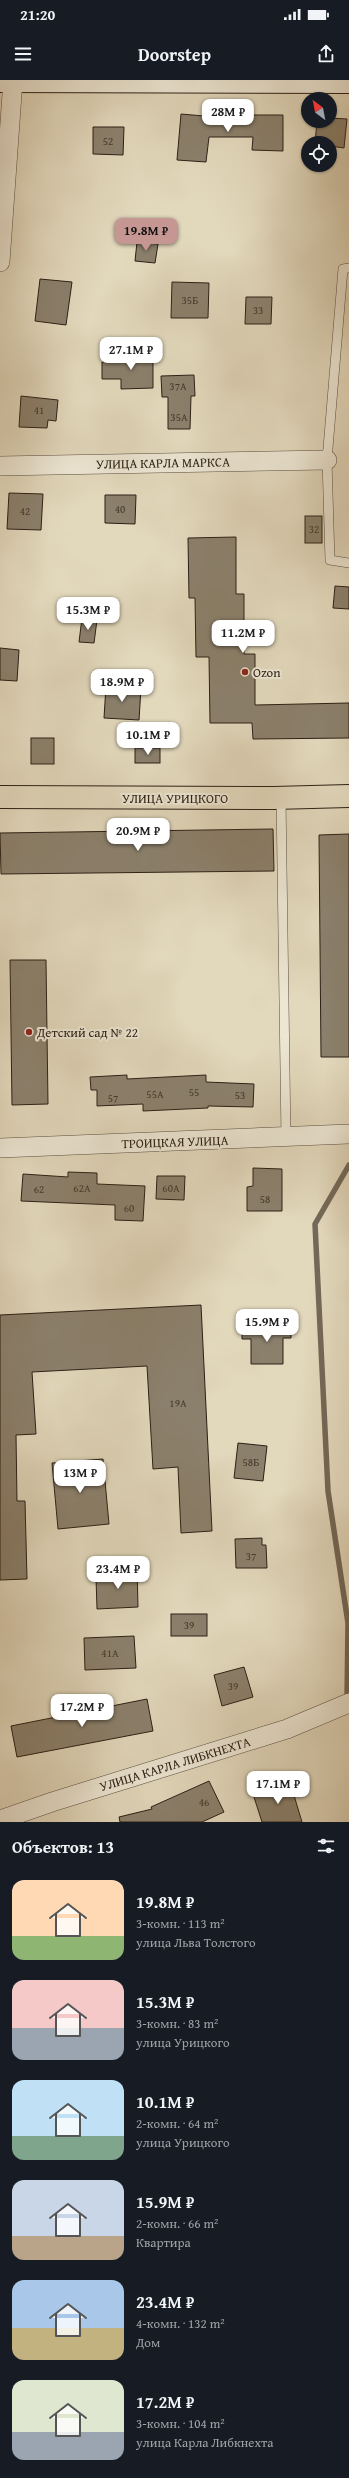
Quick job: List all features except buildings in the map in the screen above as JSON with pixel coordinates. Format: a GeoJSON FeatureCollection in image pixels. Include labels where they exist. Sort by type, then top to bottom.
{"type":"FeatureCollection","features":[{"type":"Feature","properties":{"kind":"main road"},"geometry":{"type":"LineString","coordinates":[[9,81],[349,82]]}},
{"type":"Feature","properties":{"kind":"main road","name":"УЛИЦА УРИЦКОГО"},"geometry":{"type":"LineString","coordinates":[[0,797],[281,798],[349,796]]}},
{"type":"Feature","properties":{"kind":"street"},"geometry":{"type":"LineString","coordinates":[[0,262],[9,81]]}},
{"type":"Feature","properties":{"kind":"street","name":"УЛИЦА КАРЛА МАРКСА"},"geometry":{"type":"LineString","coordinates":[[0,466],[327,460]]}},
{"type":"Feature","properties":{"kind":"street","name":"ТРОИЦКАЯ УЛИЦА"},"geometry":{"type":"LineString","coordinates":[[0,1148],[286,1138],[349,1134]]}},
{"type":"Feature","properties":{"kind":"street","name":"УЛИЦА КАРЛА ЛИБКНЕХТА"},"geometry":{"type":"LineString","coordinates":[[0,1820],[52,1802],[288,1729],[349,1704]]}},
{"type":"Feature","properties":{"kind":"lane"},"geometry":{"type":"LineString","coordinates":[[349,268],[343,269],[327,460],[330,560],[349,563]]}},
{"type":"Feature","properties":{"kind":"lane"},"geometry":{"type":"LineString","coordinates":[[281,798],[286,1138]]}},
{"type":"Feature","properties":{"kind":"waterway"},"geometry":{"type":"LineString","coordinates":[[347,1701],[348,1623],[328,1491],[315,1224],[349,1165]]}},
{"type":"Feature","properties":{"kind":"place","name":"Ozon"},"geometry":{"type":"Point","coordinates":[245,672]}},
{"type":"Feature","properties":{"kind":"place","name":"Детский сад № 22"},"geometry":{"type":"Point","coordinates":[29,1032]}}]}
